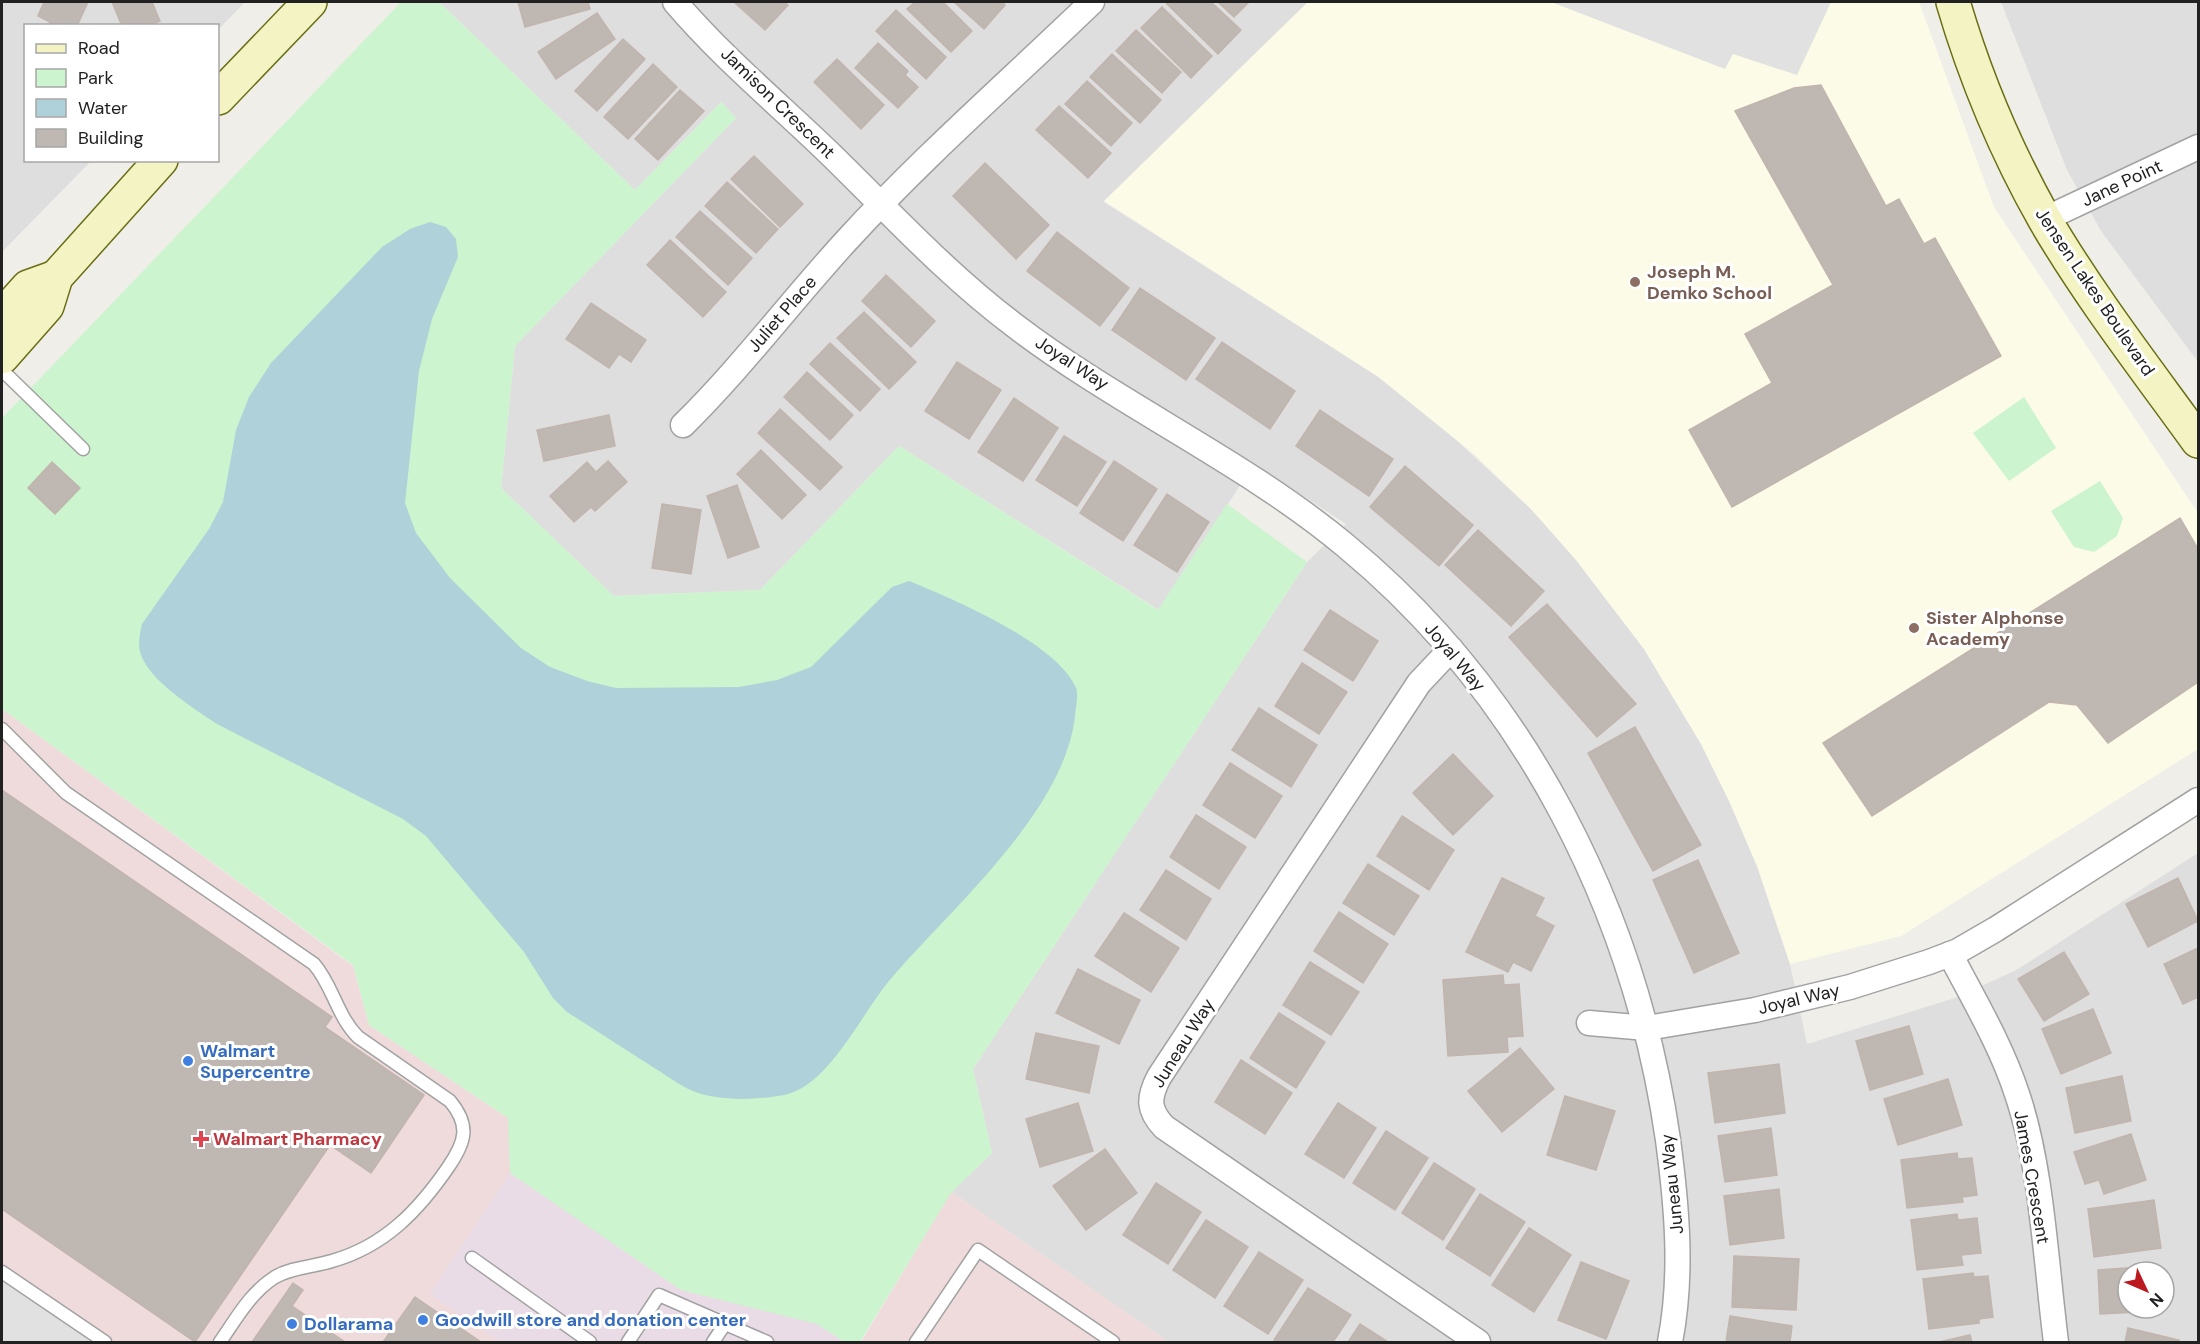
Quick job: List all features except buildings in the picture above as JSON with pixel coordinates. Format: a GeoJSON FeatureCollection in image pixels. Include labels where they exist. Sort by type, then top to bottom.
{"type":"FeatureCollection","features":[{"type":"Feature","properties":{"kind":"street"},"geometry":{"type":"LineString","coordinates":[[219,96],[310,2]]}},
{"type":"Feature","properties":{"kind":"street","name":"Jamison Crescent"},"geometry":{"type":"LineString","coordinates":[[675,2],[882,204]]}},
{"type":"Feature","properties":{"kind":"street"},"geometry":{"type":"LineString","coordinates":[[882,204],[1092,2]]}},
{"type":"Feature","properties":{"kind":"street","name":"Jensen Lakes Boulevard"},"geometry":{"type":"LineString","coordinates":[[1953,2],[1985,95],[2045,219],[2074,266],[2199,441]]}},
{"type":"Feature","properties":{"kind":"street","name":"Jane Point"},"geometry":{"type":"LineString","coordinates":[[2045,219],[2199,147]]}},
{"type":"Feature","properties":{"kind":"street"},"geometry":{"type":"LineString","coordinates":[[2,357],[47,306],[56,278],[159,162]]}},
{"type":"Feature","properties":{"kind":"street","name":"Juliet Place"},"geometry":{"type":"LineString","coordinates":[[683,425],[717,392],[815,276],[882,204]]}},
{"type":"Feature","properties":{"kind":"street","name":"Joyal Way"},"geometry":{"type":"LineString","coordinates":[[882,204],[955,276],[1016,327],[1255,478],[1342,543],[1397,591],[1451,649],[1530,756],[1572,832],[1615,927],[1647,1028],[1808,998],[1912,968],[1950,954],[1996,929],[2199,800]]}},
{"type":"Feature","properties":{"kind":"street"},"geometry":{"type":"LineString","coordinates":[[2,316],[28,287],[56,278]]}},
{"type":"Feature","properties":{"kind":"street","name":"Juneau Way"},"geometry":{"type":"LineString","coordinates":[[1451,649],[1425,675],[1413,692],[1159,1077],[1150,1101],[1151,1110],[1164,1127],[1478,1342]]}},
{"type":"Feature","properties":{"kind":"street","name":"James Crescent"},"geometry":{"type":"LineString","coordinates":[[1950,954],[1995,1040],[2018,1096],[2034,1168],[2056,1342]]}},
{"type":"Feature","properties":{"kind":"street"},"geometry":{"type":"LineString","coordinates":[[1589,1023],[1647,1028]]}},
{"type":"Feature","properties":{"kind":"street","name":"Juneau Way"},"geometry":{"type":"LineString","coordinates":[[1647,1028],[1666,1125],[1675,1195],[1678,1275],[1670,1342]]}},
{"type":"Feature","properties":{"kind":"lane"},"geometry":{"type":"LineString","coordinates":[[2,370],[83,449]]}},
{"type":"Feature","properties":{"kind":"lane"},"geometry":{"type":"LineString","coordinates":[[2,729],[66,793],[315,964],[323,975],[345,1024],[358,1037],[450,1101],[462,1115],[464,1132],[458,1153],[426,1200],[402,1225],[368,1246],[333,1261],[277,1276],[257,1290],[220,1342]]}},
{"type":"Feature","properties":{"kind":"lane"},"geometry":{"type":"LineString","coordinates":[[916,1342],[978,1250],[1113,1342]]}},
{"type":"Feature","properties":{"kind":"lane"},"geometry":{"type":"LineString","coordinates":[[472,1258],[590,1342]]}},
{"type":"Feature","properties":{"kind":"lane"},"geometry":{"type":"LineString","coordinates":[[2,1272],[105,1342]]}},
{"type":"Feature","properties":{"kind":"lane"},"geometry":{"type":"LineString","coordinates":[[628,1342],[659,1296],[767,1342]]}},
{"type":"Feature","properties":{"kind":"lane"},"geometry":{"type":"LineString","coordinates":[[713,1342],[725,1324]]}},
{"type":"Feature","properties":{"kind":"shaded area"},"geometry":{"type":"Polygon","coordinates":[[[2,2],[245,2],[219,29],[219,24],[24,24],[24,162],[90,162],[2,252],[2,2]]]}},
{"type":"Feature","properties":{"kind":"shaded area"},"geometry":{"type":"Polygon","coordinates":[[[439,2],[1308,2],[1104,202],[1377,376],[1428,414],[1531,509],[1576,560],[1644,649],[1701,744],[1730,803],[1757,866],[1790,964],[1807,1044],[1958,997],[2018,969],[2198,853],[2198,1342],[1169,1342],[951,1192],[992,1153],[973,1069],[1307,562],[1346,524],[1254,464],[1159,610],[899,446],[760,590],[614,596],[501,488],[515,346],[736,118],[721,102],[635,190],[439,2]]]}},
{"type":"Feature","properties":{"kind":"shaded area","name":"Joseph M. Demko School"},"geometry":{"type":"Polygon","coordinates":[[[1308,2],[1919,2],[1994,207],[2198,513],[2198,749],[1901,936],[1790,964],[1757,866],[1701,744],[1644,649],[1576,560],[1531,509],[1475,455],[1377,376],[1104,201],[1308,2]]]}},
{"type":"Feature","properties":{"kind":"shaded area"},"geometry":{"type":"Polygon","coordinates":[[[1551,2],[1831,2],[1797,75],[1733,54],[1725,69],[1551,2]]]}},
{"type":"Feature","properties":{"kind":"shaded area"},"geometry":{"type":"Polygon","coordinates":[[[2001,2],[2198,2],[2198,362],[2101,231],[2067,170],[2001,2]]]}},
{"type":"Feature","properties":{"kind":"shaded area"},"geometry":{"type":"Polygon","coordinates":[[[2,709],[353,966],[369,1025],[508,1118],[681,1290],[818,1324],[844,1342],[2,1342],[2,709]]]}},
{"type":"Feature","properties":{"kind":"shaded area"},"geometry":{"type":"Polygon","coordinates":[[[510,1173],[681,1290],[818,1324],[844,1342],[500,1342],[430,1294],[510,1173]]]}},
{"type":"Feature","properties":{"kind":"shaded area"},"geometry":{"type":"Polygon","coordinates":[[[951,1192],[1169,1342],[861,1342],[951,1192]]]}},
{"type":"Feature","properties":{"kind":"shaded area"},"geometry":{"type":"Polygon","coordinates":[[[2,1272],[105,1342],[2,1342],[2,1272]]]}},
{"type":"Feature","properties":{"kind":"green space"},"geometry":{"type":"Polygon","coordinates":[[[401,2],[439,2],[635,190],[721,102],[736,118],[515,346],[501,488],[614,596],[760,590],[899,446],[1158,610],[1227,504],[1307,562],[973,1069],[992,1153],[951,1193],[860,1342],[844,1342],[817,1324],[681,1290],[510,1173],[508,1118],[369,1025],[353,965],[2,709],[2,418],[401,2]]]}},
{"type":"Feature","properties":{"kind":"green space"},"geometry":{"type":"Polygon","coordinates":[[[2024,397],[2056,448],[2009,481],[1973,433],[2024,397]]]}},
{"type":"Feature","properties":{"kind":"green space"},"geometry":{"type":"Polygon","coordinates":[[[2100,481],[2123,518],[2117,536],[2094,552],[2074,547],[2051,511],[2100,481]]]}},
{"type":"Feature","properties":{"kind":"water"},"geometry":{"type":"Polygon","coordinates":[[[430,222],[446,227],[456,239],[458,257],[432,319],[419,371],[405,503],[416,533],[450,578],[521,648],[550,667],[587,681],[616,688],[739,687],[777,680],[811,667],[892,587],[909,581],[976,611],[1026,639],[1065,671],[1076,688],[1075,717],[1066,753],[1049,789],[1027,824],[971,891],[889,981],[829,1064],[800,1089],[784,1095],[752,1099],[698,1093],[676,1082],[567,1012],[553,998],[524,952],[426,836],[403,819],[217,724],[184,702],[162,683],[152,673],[140,652],[142,624],[209,529],[223,502],[236,430],[249,397],[271,363],[382,247],[410,229],[430,222]]]}},
{"type":"Feature","properties":{"kind":"place","name":"Joseph M. Demko School"},"geometry":{"type":"Point","coordinates":[1635,282]}},
{"type":"Feature","properties":{"kind":"place","name":"Sister Alphonse Academy"},"geometry":{"type":"Point","coordinates":[1914,628]}},
{"type":"Feature","properties":{"kind":"place","name":"Walmart Supercentre"},"geometry":{"type":"Point","coordinates":[188,1061]}},
{"type":"Feature","properties":{"kind":"place","name":"Walmart Pharmacy"},"geometry":{"type":"Point","coordinates":[201,1139]}},
{"type":"Feature","properties":{"kind":"place","name":"Goodwill store and donation center"},"geometry":{"type":"Point","coordinates":[423,1320]}},
{"type":"Feature","properties":{"kind":"place","name":"Dollarama"},"geometry":{"type":"Point","coordinates":[292,1324]}}]}
